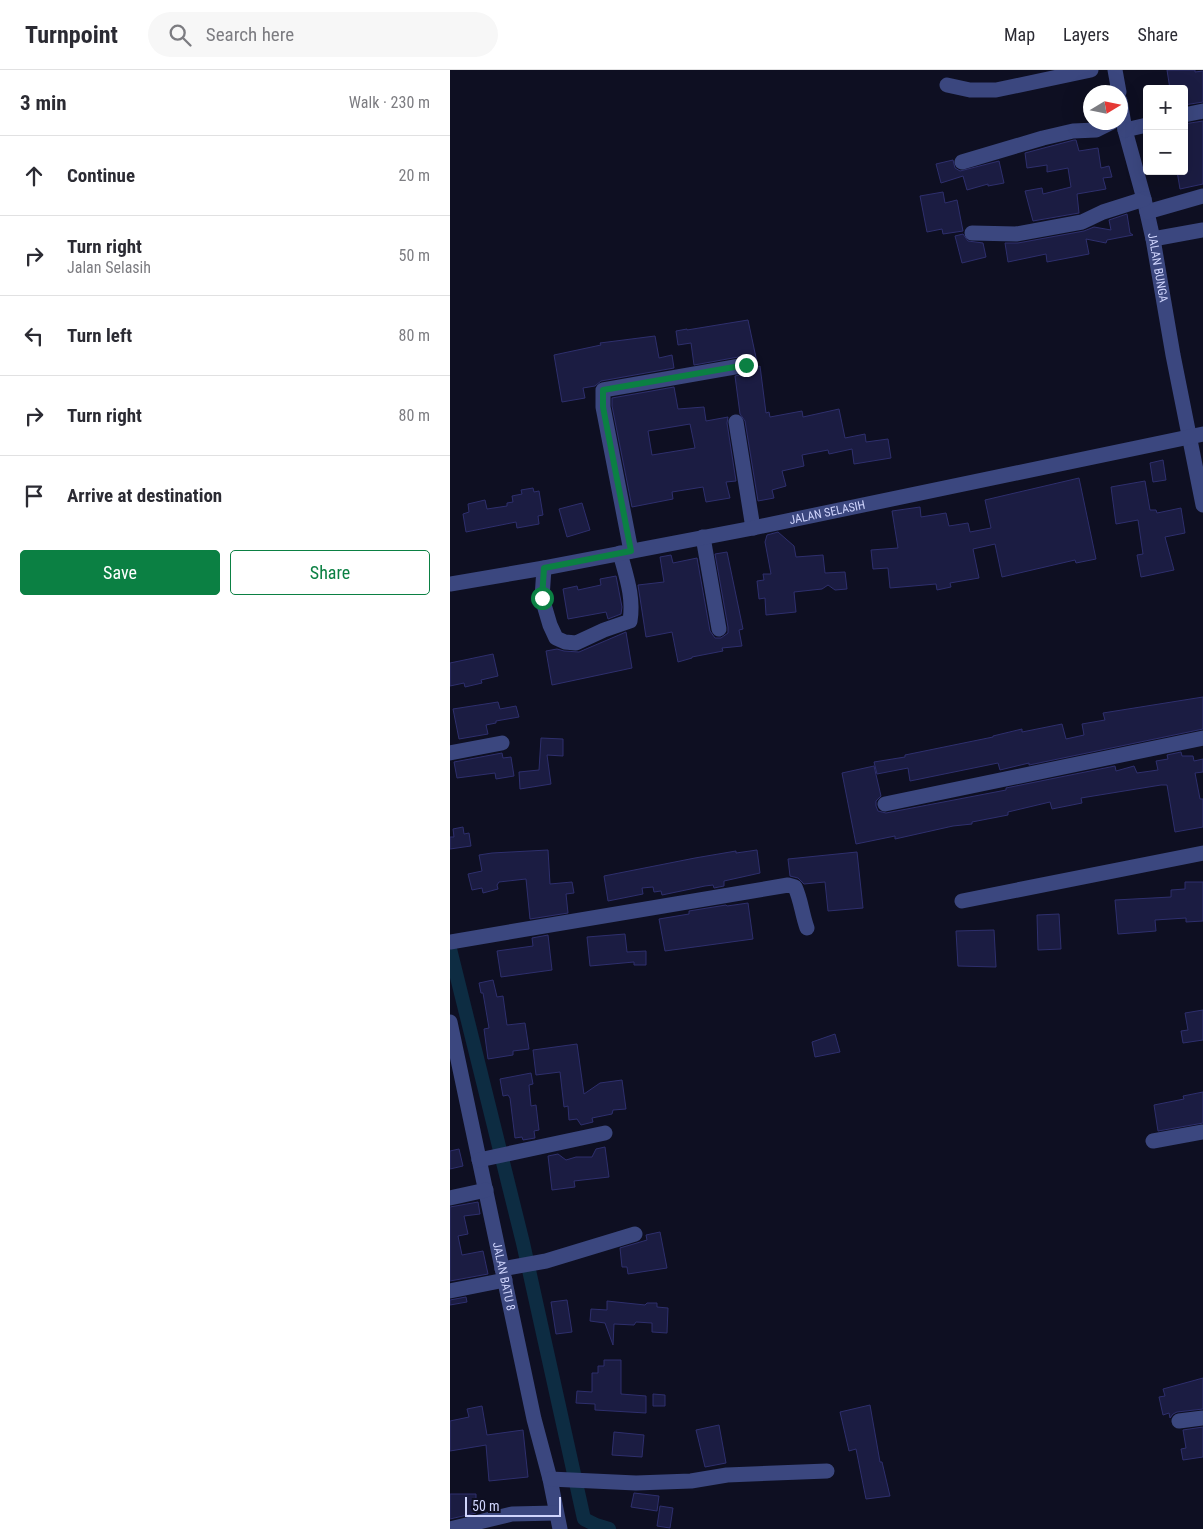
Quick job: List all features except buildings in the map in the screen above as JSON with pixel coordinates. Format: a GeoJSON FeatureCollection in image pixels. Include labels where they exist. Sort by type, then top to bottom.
{"type":"FeatureCollection","features":[{"type":"Feature","properties":{"kind":"street"},"geometry":{"type":"LineString","coordinates":[[947,85],[970,90],[996,90],[1091,70]]}},
{"type":"Feature","properties":{"kind":"street"},"geometry":{"type":"LineString","coordinates":[[1115,70],[1118,85]]}},
{"type":"Feature","properties":{"kind":"street"},"geometry":{"type":"LineString","coordinates":[[1188,114],[1203,111]]}},
{"type":"Feature","properties":{"kind":"street"},"geometry":{"type":"LineString","coordinates":[[1128,124],[1143,125]]}},
{"type":"Feature","properties":{"kind":"street"},"geometry":{"type":"LineString","coordinates":[[962,162],[1043,138],[1073,131],[1096,130]]}},
{"type":"Feature","properties":{"kind":"street","name":"JALAN BUNGA"},"geometry":{"type":"LineString","coordinates":[[1122,130],[1146,206],[1172,355],[1196,436],[1203,504]]}},
{"type":"Feature","properties":{"kind":"street"},"geometry":{"type":"LineString","coordinates":[[972,233],[1016,234],[1082,222],[1103,212],[1203,196]]}},
{"type":"Feature","properties":{"kind":"street"},"geometry":{"type":"LineString","coordinates":[[1153,240],[1203,230]]}},
{"type":"Feature","properties":{"kind":"street"},"geometry":{"type":"LineString","coordinates":[[544,568],[542,598],[550,626],[556,638],[565,642],[576,643],[630,621],[632,609],[631,593],[603,407],[603,390],[746,365]]}},
{"type":"Feature","properties":{"kind":"street"},"geometry":{"type":"LineString","coordinates":[[736,422],[752,528]]}},
{"type":"Feature","properties":{"kind":"street","name":"JALAN SELASIH"},"geometry":{"type":"LineString","coordinates":[[450,584],[752,528],[1196,436]]}},
{"type":"Feature","properties":{"kind":"street"},"geometry":{"type":"LineString","coordinates":[[704,537],[719,629]]}},
{"type":"Feature","properties":{"kind":"street"},"geometry":{"type":"LineString","coordinates":[[885,804],[1203,738]]}},
{"type":"Feature","properties":{"kind":"street"},"geometry":{"type":"LineString","coordinates":[[450,753],[502,743]]}},
{"type":"Feature","properties":{"kind":"street"},"geometry":{"type":"LineString","coordinates":[[962,901],[1203,853]]}},
{"type":"Feature","properties":{"kind":"street"},"geometry":{"type":"LineString","coordinates":[[456,941],[788,885],[795,887],[799,896],[802,915],[807,928]]}},
{"type":"Feature","properties":{"kind":"street","name":"JALAN BATU 8"},"geometry":{"type":"LineString","coordinates":[[450,1022],[479,1160],[507,1272],[534,1419],[550,1479],[560,1529]]}},
{"type":"Feature","properties":{"kind":"street"},"geometry":{"type":"LineString","coordinates":[[1153,1141],[1203,1132]]}},
{"type":"Feature","properties":{"kind":"street"},"geometry":{"type":"LineString","coordinates":[[479,1160],[605,1133]]}},
{"type":"Feature","properties":{"kind":"street"},"geometry":{"type":"LineString","coordinates":[[450,1198],[486,1190]]}},
{"type":"Feature","properties":{"kind":"street"},"geometry":{"type":"LineString","coordinates":[[450,1291],[635,1234]]}},
{"type":"Feature","properties":{"kind":"street"},"geometry":{"type":"LineString","coordinates":[[1179,1422],[1203,1418]]}},
{"type":"Feature","properties":{"kind":"street"},"geometry":{"type":"LineString","coordinates":[[550,1479],[594,1482],[691,1481],[728,1475],[827,1472]]}},
{"type":"Feature","properties":{"kind":"street"},"geometry":{"type":"LineString","coordinates":[[450,1529],[512,1514],[556,1513]]}},
{"type":"Feature","properties":{"kind":"waterway"},"geometry":{"type":"LineString","coordinates":[[450,949],[523,1243],[584,1519],[609,1529]]}},
{"type":"Feature","properties":{"kind":"route"},"geometry":{"type":"LineString","coordinates":[[542,598],[544,568],[631,551],[603,407],[603,390],[746,365]]}}]}
